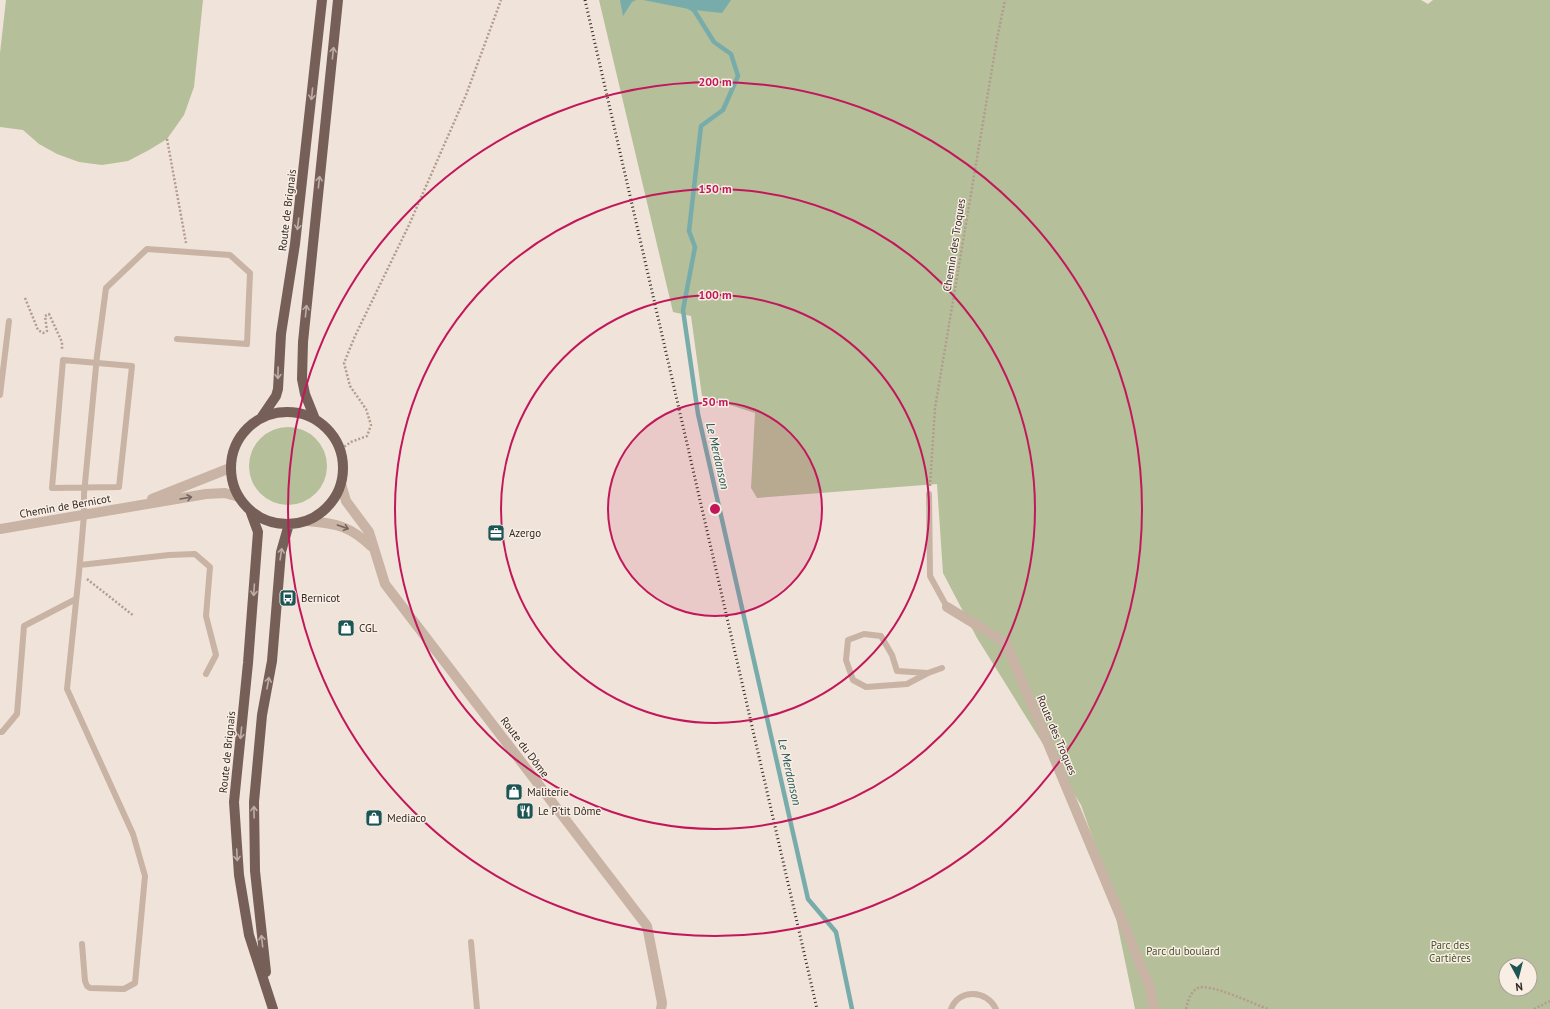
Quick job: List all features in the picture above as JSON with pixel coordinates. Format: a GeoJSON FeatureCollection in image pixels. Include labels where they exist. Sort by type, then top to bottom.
{"type":"FeatureCollection","features":[{"type":"Feature","properties":{"kind":"main road","name":"Route de Brignais"},"geometry":{"type":"LineString","coordinates":[[261,418],[276,396],[278,389],[281,334],[295,244],[322,0]]}},
{"type":"Feature","properties":{"kind":"main road"},"geometry":{"type":"LineString","coordinates":[[315,418],[305,394],[302,379],[303,342],[338,0]]}},
{"type":"Feature","properties":{"kind":"main road"},"geometry":{"type":"LineString","coordinates":[[290,411],[315,418],[321,421],[333,434],[341,449],[344,467],[341,484],[334,500],[321,512],[306,521],[289,524],[275,523],[262,518],[250,510],[239,497],[232,483],[230,468],[233,449],[242,432],[261,418],[273,413],[290,411]]}},
{"type":"Feature","properties":{"kind":"main road","name":"Route de Brignais"},"geometry":{"type":"LineString","coordinates":[[250,510],[258,532],[248,663],[234,802],[238,875],[249,935],[273,1009]]}},
{"type":"Feature","properties":{"kind":"main road","name":"Route de Brignais"},"geometry":{"type":"LineString","coordinates":[[269,994],[255,871],[254,802],[262,715],[272,661],[281,552],[289,524]]}},
{"type":"Feature","properties":{"kind":"street","name":"Chemin de Bernicot"},"geometry":{"type":"LineString","coordinates":[[134,507],[230,468]]}},
{"type":"Feature","properties":{"kind":"street","name":"Route du Dôme"},"geometry":{"type":"LineString","coordinates":[[341,484],[346,501],[369,532],[385,584],[647,926],[662,1002],[661,1009]]}},
{"type":"Feature","properties":{"kind":"street","name":"Chemin de Bernicot"},"geometry":{"type":"LineString","coordinates":[[0,529],[206,494],[225,493],[239,497]]}},
{"type":"Feature","properties":{"kind":"street"},"geometry":{"type":"LineString","coordinates":[[306,521],[330,522],[350,529],[373,548]]}},
{"type":"Feature","properties":{"kind":"street","name":"Route des Troques"},"geometry":{"type":"LineString","coordinates":[[948,607],[1006,643],[1149,984],[1154,1009]]}},
{"type":"Feature","properties":{"kind":"lane"},"geometry":{"type":"LineString","coordinates":[[82,944],[85,980],[87,986],[90,988],[124,989],[135,983],[145,876],[133,834],[67,689],[80,565],[85,488],[97,362],[106,288],[147,249],[230,255],[250,273],[247,344],[177,339]]}},
{"type":"Feature","properties":{"kind":"lane"},"geometry":{"type":"LineString","coordinates":[[0,395],[9,321]]}},
{"type":"Feature","properties":{"kind":"lane"},"geometry":{"type":"LineString","coordinates":[[63,360],[132,366],[119,487],[52,488],[63,360]]}},
{"type":"Feature","properties":{"kind":"lane","name":"Route des Troques"},"geometry":{"type":"LineString","coordinates":[[929,494],[930,576],[948,607]]}},
{"type":"Feature","properties":{"kind":"lane"},"geometry":{"type":"LineString","coordinates":[[80,565],[169,555],[195,554],[210,567],[206,616],[216,655],[206,674]]}},
{"type":"Feature","properties":{"kind":"lane"},"geometry":{"type":"LineString","coordinates":[[0,732],[2,732],[17,714],[24,626],[76,599]]}},
{"type":"Feature","properties":{"kind":"lane"},"geometry":{"type":"LineString","coordinates":[[928,673],[896,671],[892,655],[881,636],[864,634],[848,640],[846,660],[853,680],[866,687],[908,684],[928,673],[942,668]]}},
{"type":"Feature","properties":{"kind":"lane"},"geometry":{"type":"LineString","coordinates":[[471,942],[477,1009]]}},
{"type":"Feature","properties":{"kind":"lane"},"geometry":{"type":"LineString","coordinates":[[951,1009],[957,999],[972,993],[980,994],[988,998],[994,1004],[996,1009]]}},
{"type":"Feature","properties":{"kind":"path"},"geometry":{"type":"LineString","coordinates":[[341,449],[351,442],[367,436],[371,425],[366,409],[350,386],[344,363],[355,336],[409,225],[466,95],[500,0]]}},
{"type":"Feature","properties":{"kind":"path","name":"Chemin des Troques"},"geometry":{"type":"LineString","coordinates":[[929,494],[935,408],[995,46],[1005,0]]}},
{"type":"Feature","properties":{"kind":"path"},"geometry":{"type":"LineString","coordinates":[[167,139],[188,252]]}},
{"type":"Feature","properties":{"kind":"path"},"geometry":{"type":"LineString","coordinates":[[25,298],[38,330],[43,333],[47,331],[45,316],[49,314],[62,342],[63,360]]}},
{"type":"Feature","properties":{"kind":"path"},"geometry":{"type":"LineString","coordinates":[[79,573],[134,616]]}},
{"type":"Feature","properties":{"kind":"path"},"geometry":{"type":"LineString","coordinates":[[1186,1009],[1190,996],[1198,988],[1212,987],[1268,1009]]}},
{"type":"Feature","properties":{"kind":"path"},"geometry":{"type":"LineString","coordinates":[[1534,1009],[1550,1001]]}},
{"type":"Feature","properties":{"kind":"green space"},"geometry":{"type":"Polygon","coordinates":[[[6,0],[203,0],[194,87],[184,115],[167,139],[128,161],[102,165],[79,162],[57,154],[39,144],[23,130],[0,127],[0,53],[6,0]]]}},
{"type":"Feature","properties":{"kind":"green space"},"geometry":{"type":"Polygon","coordinates":[[[599,0],[1421,0],[1428,4],[1433,0],[1550,0],[1550,1009],[1135,1009],[1109,884],[1081,805],[977,638],[943,573],[937,484],[757,498],[751,488],[755,413],[702,396],[691,316],[673,312],[599,0]]]}},
{"type":"Feature","properties":{"kind":"green space"},"geometry":{"type":"Polygon","coordinates":[[[288,427],[303,430],[316,438],[324,451],[327,466],[324,481],[316,494],[303,502],[288,505],[273,502],[260,494],[252,481],[249,466],[252,451],[260,438],[273,430],[288,427]]]}},
{"type":"Feature","properties":{"kind":"water"},"geometry":{"type":"Polygon","coordinates":[[[620,0],[636,0],[632,2],[623,16],[620,0]]]}},
{"type":"Feature","properties":{"kind":"water"},"geometry":{"type":"Polygon","coordinates":[[[643,0],[731,0],[722,13],[694,10],[643,0]]]}},
{"type":"Feature","properties":{"kind":"waterway","name":"Le Merdanson"},"geometry":{"type":"LineString","coordinates":[[689,7],[694,10],[714,42],[731,54],[738,76],[723,110],[701,126],[689,231],[695,247],[683,310],[698,414],[808,899],[836,932],[852,1009]]}},
{"type":"Feature","properties":{"kind":"railway"},"geometry":{"type":"LineString","coordinates":[[585,0],[817,1009]]}},
{"type":"Feature","properties":{"kind":"place","name":"Azergo"},"geometry":{"type":"Point","coordinates":[496,533]}},
{"type":"Feature","properties":{"kind":"place","name":"Bernicot"},"geometry":{"type":"Point","coordinates":[288,598]}},
{"type":"Feature","properties":{"kind":"place","name":"CGL"},"geometry":{"type":"Point","coordinates":[346,628]}},
{"type":"Feature","properties":{"kind":"place","name":"Maliterie"},"geometry":{"type":"Point","coordinates":[514,792]}},
{"type":"Feature","properties":{"kind":"place","name":"Le P'tit Dôme"},"geometry":{"type":"Point","coordinates":[525,811]}},
{"type":"Feature","properties":{"kind":"place","name":"Mediaco"},"geometry":{"type":"Point","coordinates":[374,818]}},
{"type":"Feature","properties":{"kind":"park label","name":"Parc du boulard"},"geometry":{"type":"Point","coordinates":[1183,951]}},
{"type":"Feature","properties":{"kind":"park label","name":"Parc des Cartières"},"geometry":{"type":"Point","coordinates":[1450,951]}}]}
